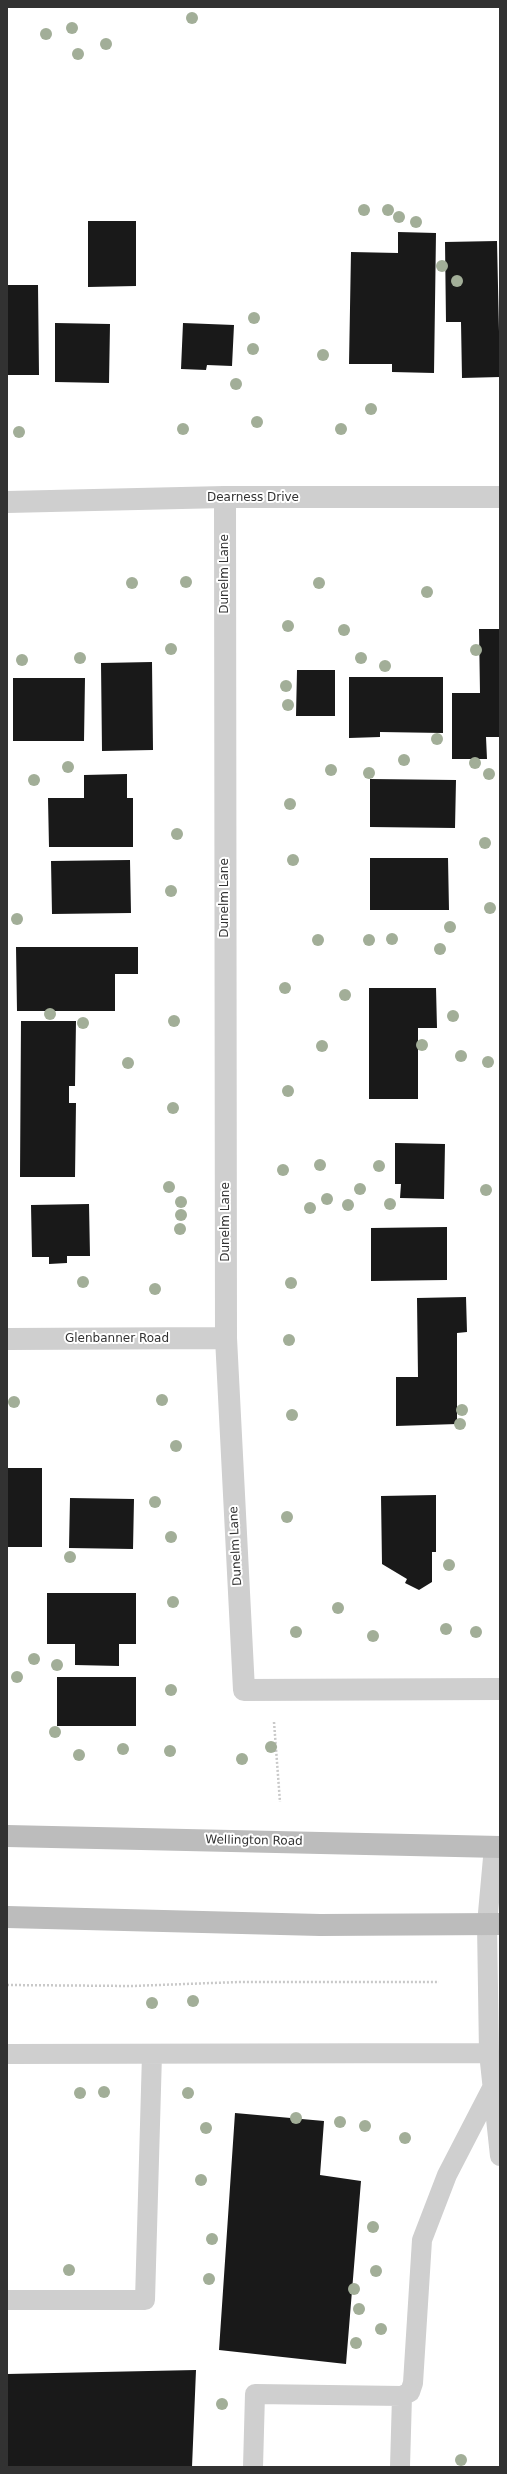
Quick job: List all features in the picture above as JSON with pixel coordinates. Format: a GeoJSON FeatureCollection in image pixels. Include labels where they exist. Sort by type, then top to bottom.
{"type":"FeatureCollection","features":[{"type":"Feature","properties":{"kind":"main road","name":"Wellington Road"},"geometry":{"type":"LineString","coordinates":[[7,1836],[497,1847]]}},
{"type":"Feature","properties":{"kind":"main road"},"geometry":{"type":"LineString","coordinates":[[7,1917],[320,1925],[494,1924]]}},
{"type":"Feature","properties":{"kind":"street","name":"Dearness Drive"},"geometry":{"type":"LineString","coordinates":[[7,502],[225,497],[500,497]]}},
{"type":"Feature","properties":{"kind":"street","name":"Dunelm Lane"},"geometry":{"type":"LineString","coordinates":[[225,497],[226,1338],[244,1690],[500,1689]]}},
{"type":"Feature","properties":{"kind":"street","name":"Glenbanner Road"},"geometry":{"type":"LineString","coordinates":[[7,1339],[226,1338]]}},
{"type":"Feature","properties":{"kind":"lane"},"geometry":{"type":"LineString","coordinates":[[497,1847],[489,2054],[500,2156]]}},
{"type":"Feature","properties":{"kind":"lane"},"geometry":{"type":"LineString","coordinates":[[7,2054],[489,2054]]}},
{"type":"Feature","properties":{"kind":"lane"},"geometry":{"type":"LineString","coordinates":[[7,2300],[145,2300],[152,2054]]}},
{"type":"Feature","properties":{"kind":"lane"},"geometry":{"type":"LineString","coordinates":[[253,2467],[255,2394],[402,2396],[410,2392],[413,2383],[422,2240],[447,2175],[492,2088]]}},
{"type":"Feature","properties":{"kind":"lane"},"geometry":{"type":"LineString","coordinates":[[400,2467],[402,2396]]}},
{"type":"Feature","properties":{"kind":"path"},"geometry":{"type":"LineString","coordinates":[[272,1690],[280,1802]]}},
{"type":"Feature","properties":{"kind":"path"},"geometry":{"type":"LineString","coordinates":[[7,1985],[132,1986],[239,1982],[439,1982]]}},
{"type":"Feature","properties":{"kind":"building"},"geometry":{"type":"Polygon","coordinates":[[[88,221],[136,221],[136,286],[88,287],[88,221]]]}},
{"type":"Feature","properties":{"kind":"building"},"geometry":{"type":"Polygon","coordinates":[[[398,232],[436,233],[434,373],[392,372],[392,364],[349,364],[351,252],[398,253],[398,232]]]}},
{"type":"Feature","properties":{"kind":"building"},"geometry":{"type":"Polygon","coordinates":[[[497,241],[500,377],[462,378],[461,322],[446,322],[445,242],[497,241]]]}},
{"type":"Feature","properties":{"kind":"building"},"geometry":{"type":"Polygon","coordinates":[[[7,285],[38,285],[39,375],[7,375],[7,285]]]}},
{"type":"Feature","properties":{"kind":"building"},"geometry":{"type":"Polygon","coordinates":[[[55,323],[110,324],[109,383],[55,382],[55,323]]]}},
{"type":"Feature","properties":{"kind":"building"},"geometry":{"type":"Polygon","coordinates":[[[183,323],[234,325],[232,366],[207,365],[206,370],[181,369],[183,323]]]}},
{"type":"Feature","properties":{"kind":"building"},"geometry":{"type":"Polygon","coordinates":[[[479,629],[500,629],[500,737],[486,737],[487,759],[452,759],[452,693],[480,693],[479,629]]]}},
{"type":"Feature","properties":{"kind":"building"},"geometry":{"type":"Polygon","coordinates":[[[152,662],[153,750],[102,751],[101,663],[152,662]]]}},
{"type":"Feature","properties":{"kind":"building"},"geometry":{"type":"Polygon","coordinates":[[[297,670],[335,670],[335,716],[296,716],[297,670]]]}},
{"type":"Feature","properties":{"kind":"building"},"geometry":{"type":"Polygon","coordinates":[[[349,677],[443,677],[443,733],[380,732],[380,737],[349,738],[349,677]]]}},
{"type":"Feature","properties":{"kind":"building"},"geometry":{"type":"Polygon","coordinates":[[[13,678],[85,678],[84,741],[13,741],[13,678]]]}},
{"type":"Feature","properties":{"kind":"building"},"geometry":{"type":"Polygon","coordinates":[[[127,774],[127,798],[133,798],[133,847],[49,847],[48,798],[84,798],[84,775],[127,774]]]}},
{"type":"Feature","properties":{"kind":"building"},"geometry":{"type":"Polygon","coordinates":[[[370,779],[456,780],[455,828],[370,827],[370,779]]]}},
{"type":"Feature","properties":{"kind":"building"},"geometry":{"type":"Polygon","coordinates":[[[370,858],[448,858],[449,910],[370,910],[370,858]]]}},
{"type":"Feature","properties":{"kind":"building"},"geometry":{"type":"Polygon","coordinates":[[[130,860],[131,913],[52,914],[51,861],[130,860]]]}},
{"type":"Feature","properties":{"kind":"building"},"geometry":{"type":"Polygon","coordinates":[[[16,947],[138,947],[138,974],[115,974],[115,1011],[17,1011],[16,947]]]}},
{"type":"Feature","properties":{"kind":"building"},"geometry":{"type":"Polygon","coordinates":[[[369,988],[436,988],[437,1028],[418,1028],[418,1099],[369,1099],[369,988]]]}},
{"type":"Feature","properties":{"kind":"building"},"geometry":{"type":"Polygon","coordinates":[[[21,1021],[76,1021],[75,1086],[69,1086],[69,1103],[76,1103],[75,1177],[20,1177],[21,1021]]]}},
{"type":"Feature","properties":{"kind":"building"},"geometry":{"type":"Polygon","coordinates":[[[395,1143],[445,1144],[444,1199],[400,1198],[401,1184],[395,1184],[395,1143]]]}},
{"type":"Feature","properties":{"kind":"building"},"geometry":{"type":"Polygon","coordinates":[[[89,1204],[90,1256],[67,1256],[67,1263],[49,1264],[49,1257],[32,1257],[31,1205],[89,1204]]]}},
{"type":"Feature","properties":{"kind":"building"},"geometry":{"type":"Polygon","coordinates":[[[447,1227],[447,1280],[371,1281],[371,1228],[447,1227]]]}},
{"type":"Feature","properties":{"kind":"building"},"geometry":{"type":"Polygon","coordinates":[[[466,1297],[467,1332],[457,1333],[457,1424],[396,1426],[396,1377],[418,1377],[417,1298],[466,1297]]]}},
{"type":"Feature","properties":{"kind":"building"},"geometry":{"type":"Polygon","coordinates":[[[7,1468],[42,1468],[42,1547],[7,1547],[7,1468]]]}},
{"type":"Feature","properties":{"kind":"building"},"geometry":{"type":"Polygon","coordinates":[[[436,1495],[436,1552],[432,1552],[432,1582],[419,1590],[405,1583],[407,1579],[382,1564],[381,1496],[436,1495]]]}},
{"type":"Feature","properties":{"kind":"building"},"geometry":{"type":"Polygon","coordinates":[[[70,1498],[134,1499],[133,1549],[69,1548],[70,1498]]]}},
{"type":"Feature","properties":{"kind":"building"},"geometry":{"type":"Polygon","coordinates":[[[47,1593],[136,1593],[136,1644],[119,1644],[119,1666],[75,1665],[75,1644],[47,1644],[47,1593]]]}},
{"type":"Feature","properties":{"kind":"building"},"geometry":{"type":"Polygon","coordinates":[[[57,1677],[136,1677],[136,1726],[57,1726],[57,1677]]]}},
{"type":"Feature","properties":{"kind":"building"},"geometry":{"type":"Polygon","coordinates":[[[235,2113],[324,2121],[320,2175],[361,2181],[346,2364],[219,2350],[235,2113]]]}},
{"type":"Feature","properties":{"kind":"building"},"geometry":{"type":"Polygon","coordinates":[[[196,2370],[192,2467],[7,2467],[7,2374],[196,2370]]]}}]}
